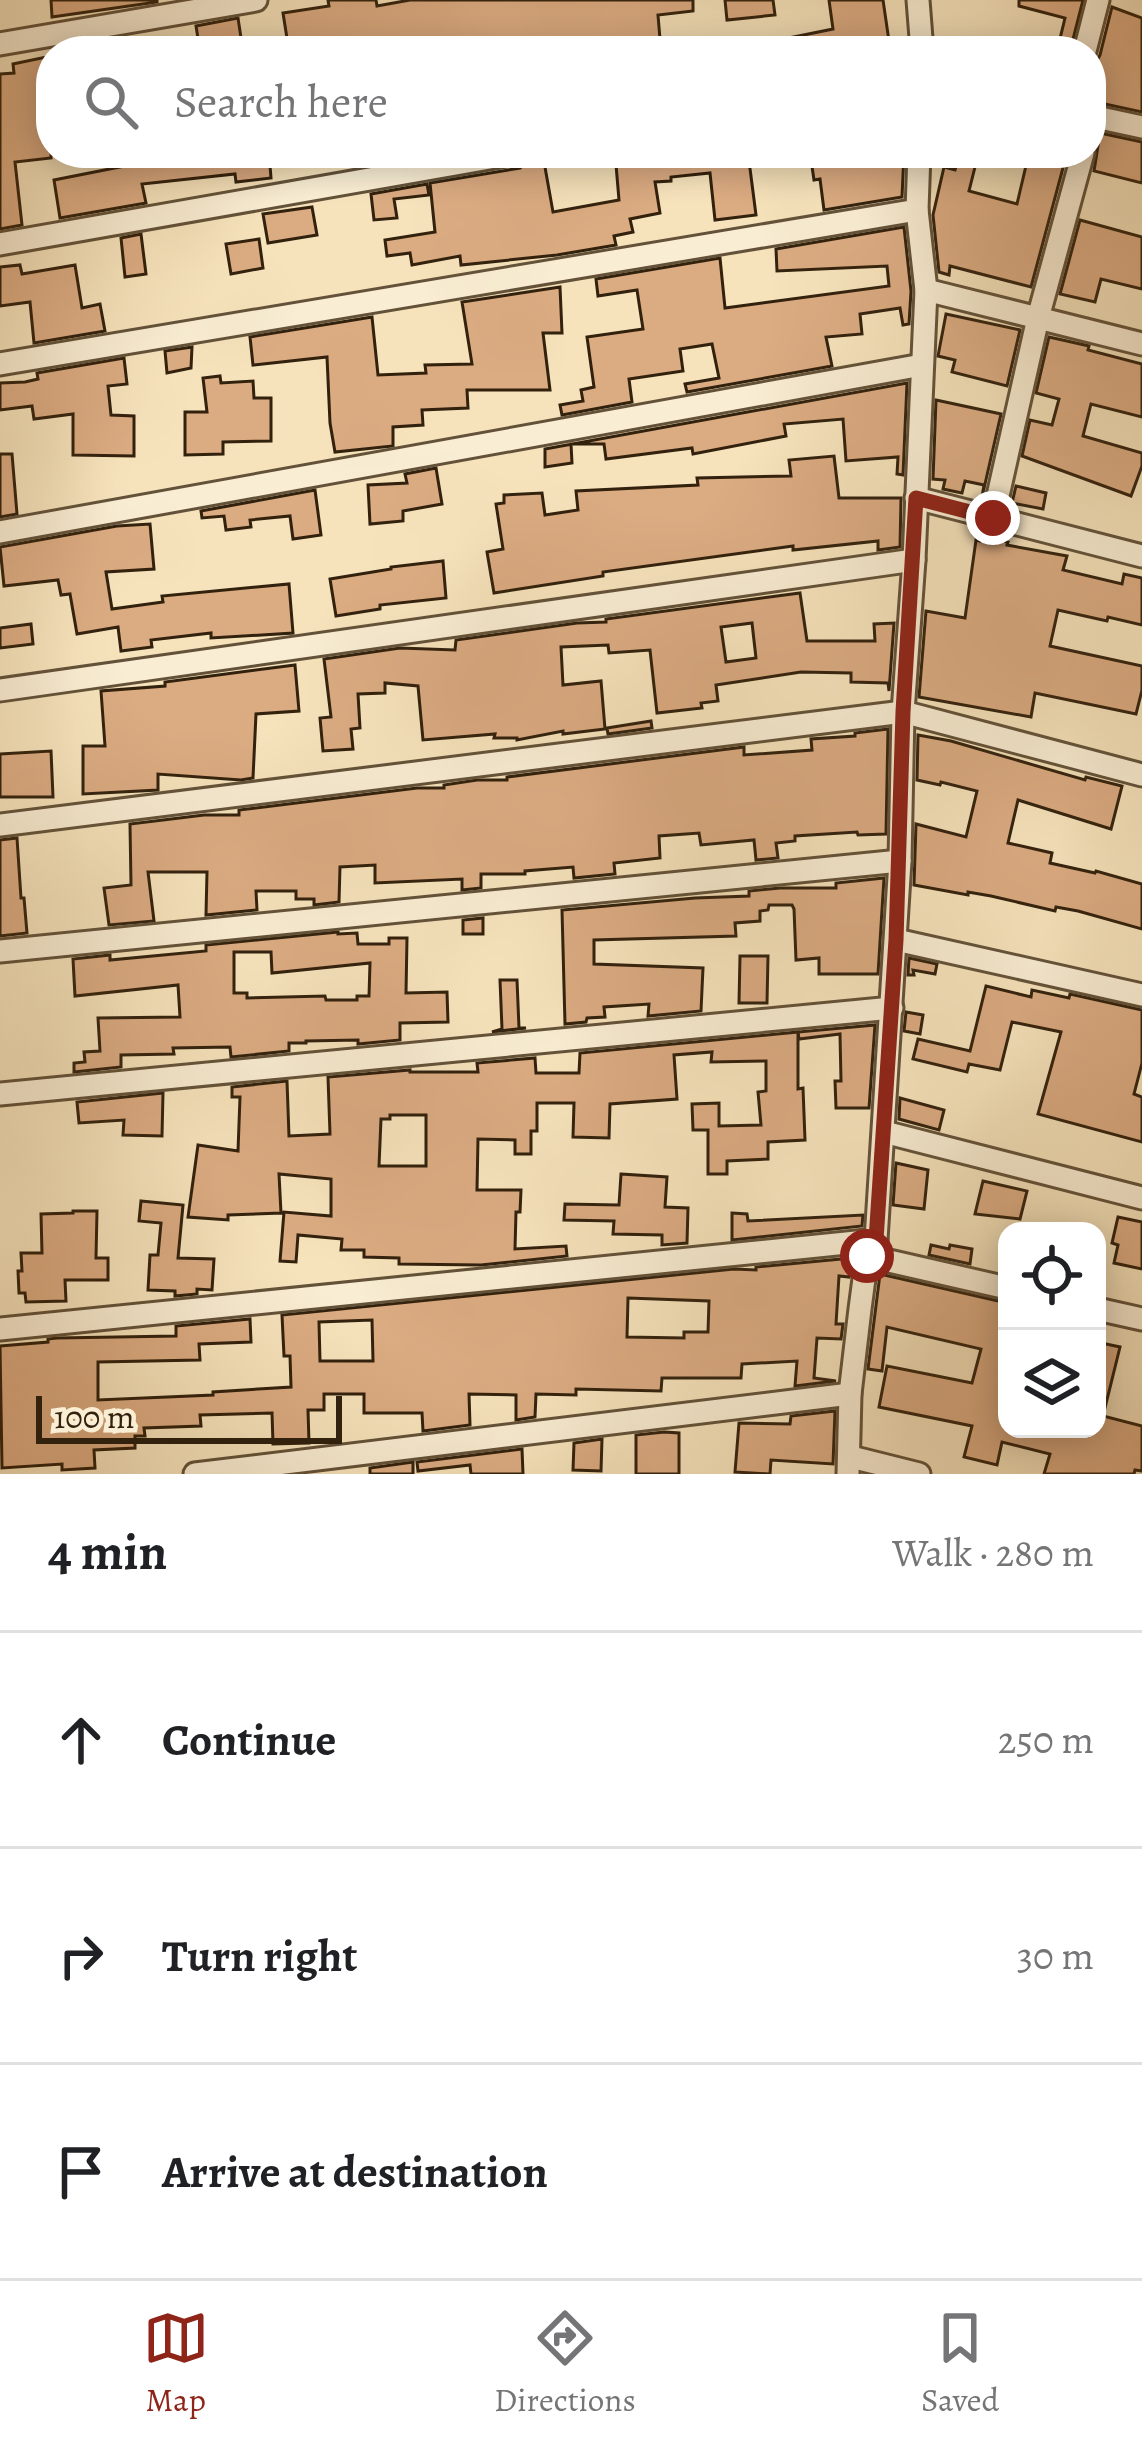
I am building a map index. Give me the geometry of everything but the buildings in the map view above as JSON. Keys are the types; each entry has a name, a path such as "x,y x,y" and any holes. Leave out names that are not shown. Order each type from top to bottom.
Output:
{"street":[{"path":"47,36 256,0"},
{"path":"918,0 921,36"},
{"path":"1089,36 1098,0"},
{"path":"0,44 36,38"},
{"path":"1106,121 1142,127"},
{"path":"0,244 432,168"},
{"path":"919,168 917,210 926,290 896,940 884,1132 850,1394 850,1465 919,1474"},
{"path":"993,518 1038,318 1079,168"},
{"path":"0,364 917,210"},
{"path":"926,290 1142,344"},
{"path":"0,532 922,365"},
{"path":"916,498 1142,556"},
{"path":"0,690 914,560"},
{"path":"0,825 903,712 1142,775"},
{"path":"0,951 900,861"},
{"path":"896,940 1142,995"},
{"path":"0,1094 892,1008"},
{"path":"884,1132 1142,1198"},
{"path":"0,1329 872,1248 998,1285"},
{"path":"1106,1311 1142,1319"},
{"path":"195,1474 850,1394"}],"route":[{"path":"867,1256 876,1240 892,1008 916,498 993,518"}]}
